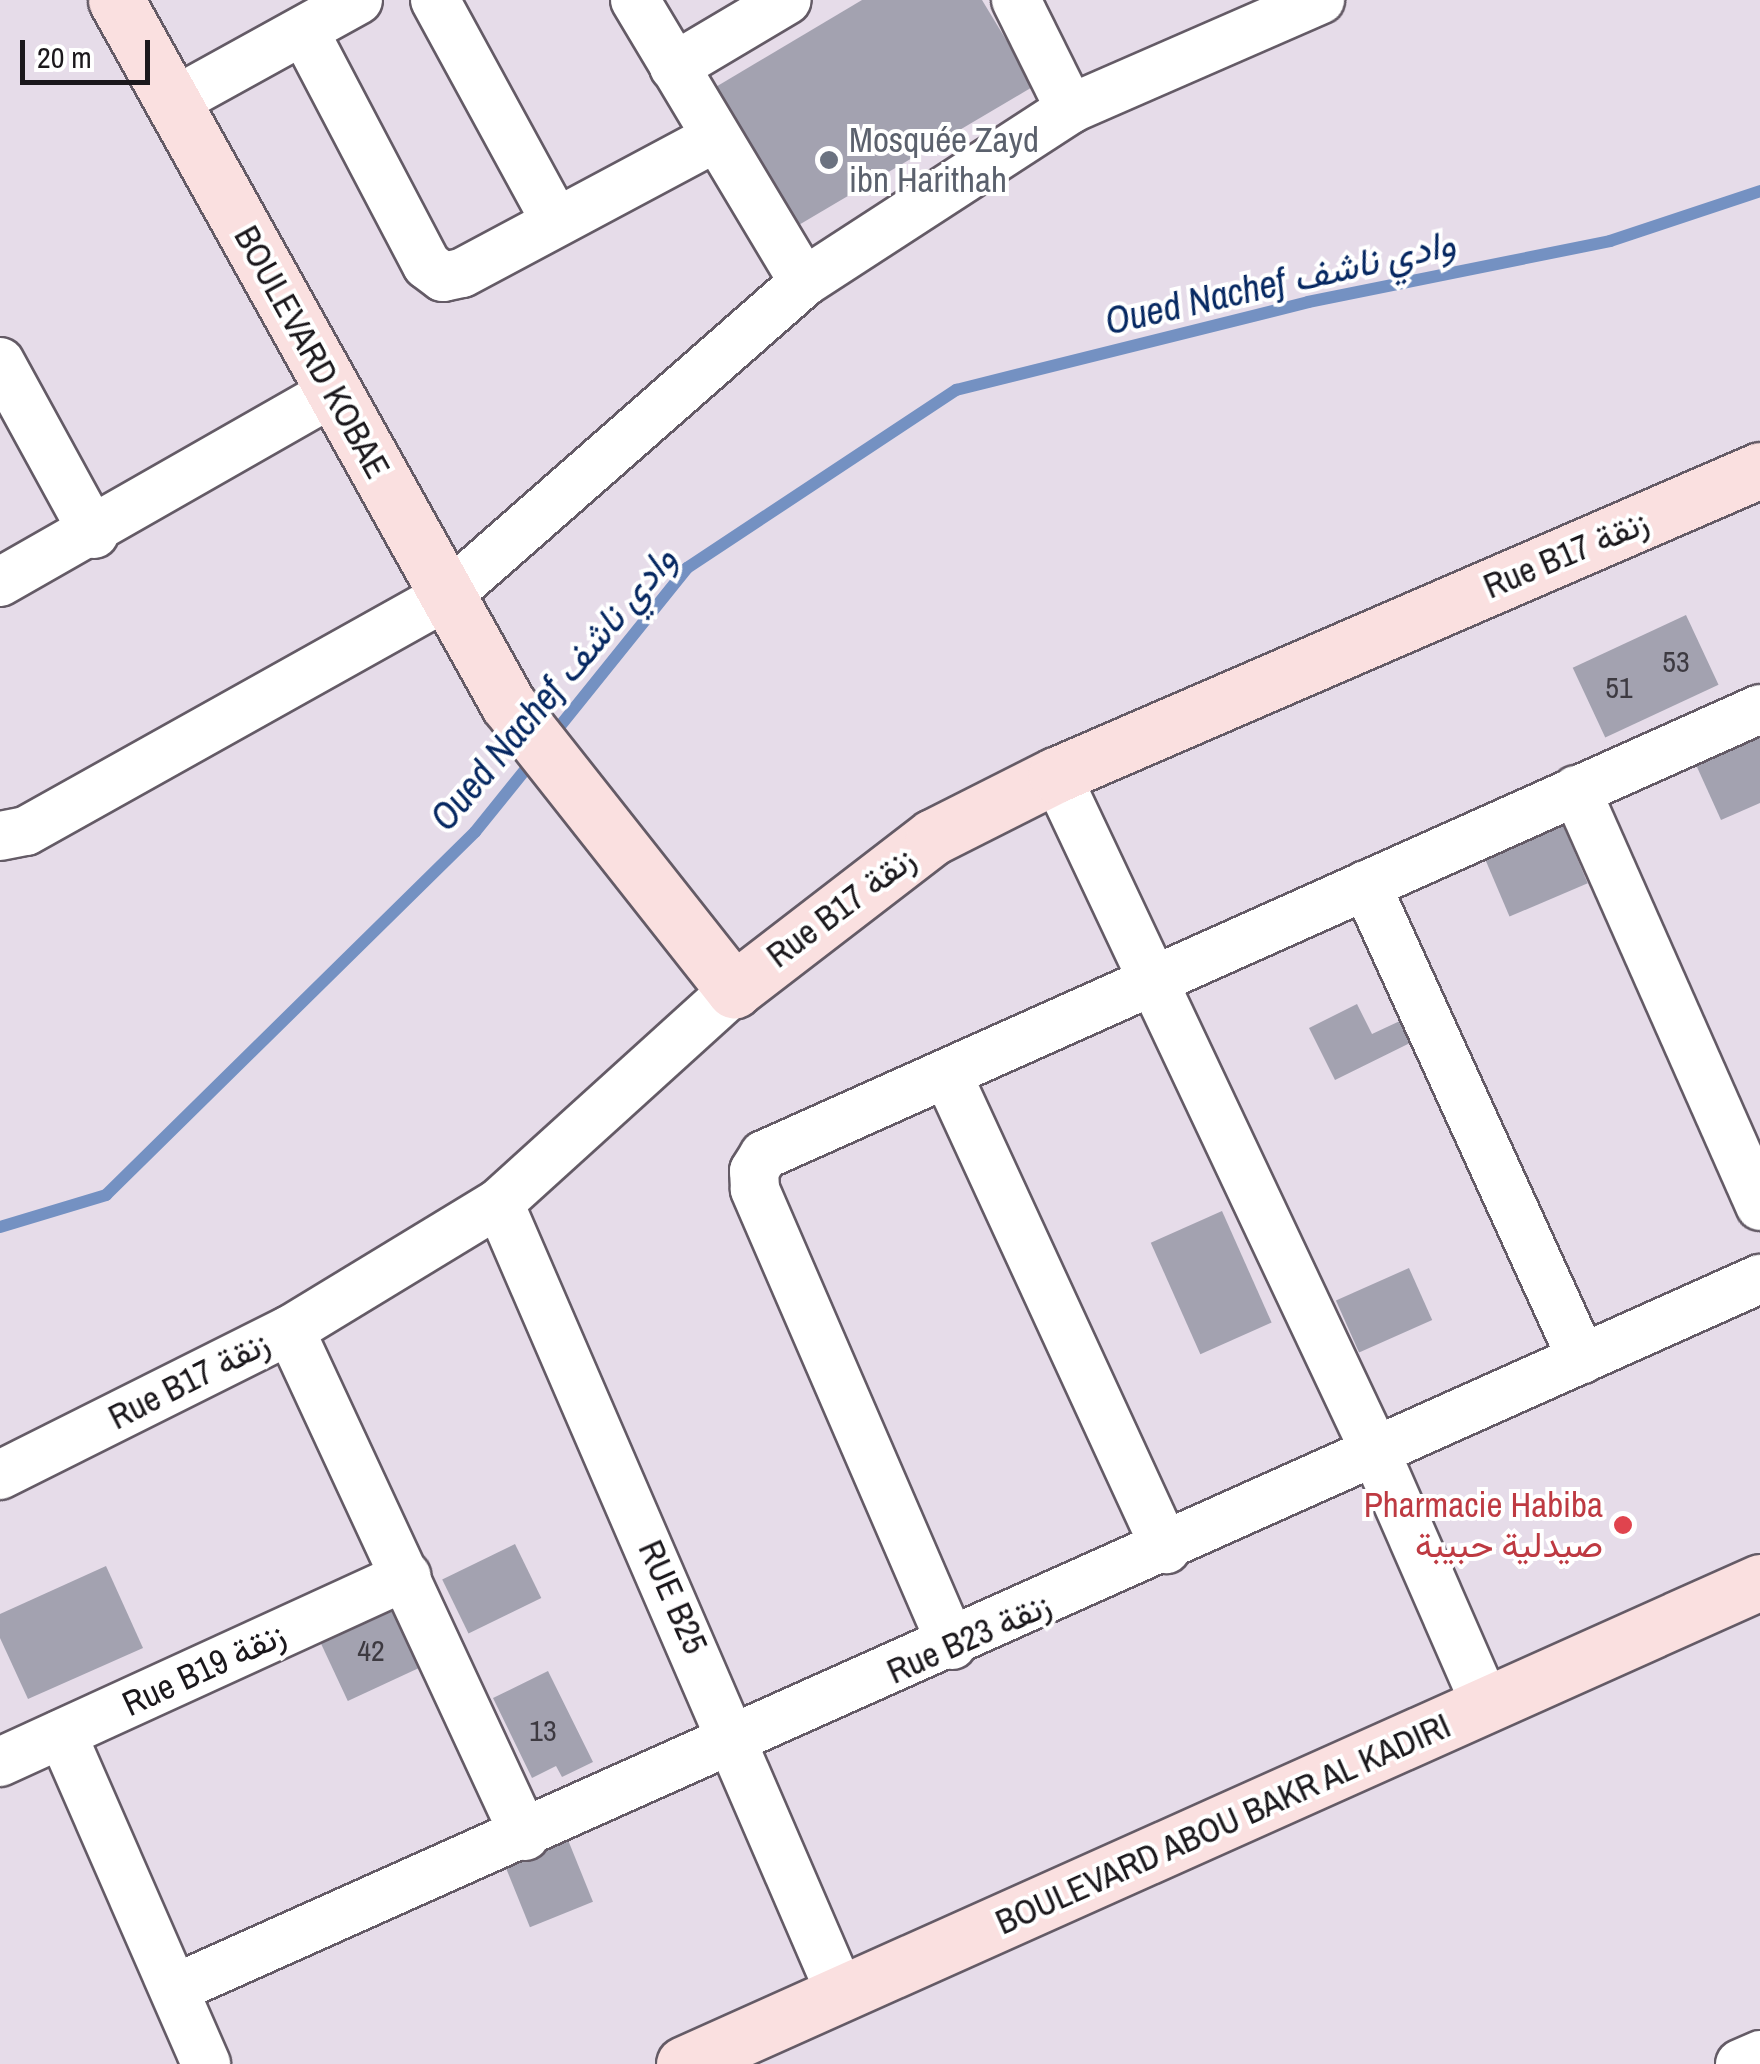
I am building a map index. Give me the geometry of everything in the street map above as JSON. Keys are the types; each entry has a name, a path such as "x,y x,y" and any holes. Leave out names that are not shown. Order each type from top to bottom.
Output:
{"main road":[{"name":"BOULEVARD KOBAE","path":"116,0 508,704 734,990"},
{"name":"Rue B17 زنقة","path":"734,990 933,838 1056,775 1760,470"},
{"name":"BOULEVARD ABOU BAKR AL KADIRI","path":"684,2064 1760,1582"}],"street":[{"path":"174,101 358,0"},
{"path":"435,0 555,220"},
{"path":"635,0 713,139 804,282"},
{"path":"674,67 786,0"},
{"path":"1016,0 1070,109"},
{"path":"0,836 26,831 448,595 804,282 1070,109 1320,0"},
{"path":"304,31 434,273 462,273 713,139"},
{"path":"0,362 94,534"},
{"path":"0,582 94,534 334,392"},
{"path":"952,1645 754,1189 754,1171 764,1155 948,1076 1152,980 1760,709"},
{"path":"1056,775 1376,1451 1488,1707"},
{"path":"1576,790 1760,1206"},
{"path":"1366,885 1582,1358"},
{"name":"Rue B17 زنقة","path":"0,1474 290,1330 499,1203 734,990"},
{"path":"948,1076 1166,1548"},
{"name":"RUE B25","path":"499,1203 736,1742 841,1994"},
{"name":"Rue B23 زنقة","path":"174,1989 736,1742 1760,1279"},
{"path":"290,1330 526,1836"},
{"name":"Rue B19 زنقة","path":"0,1762 407,1576"},
{"path":"62,1734 206,2064"},
{"path":"1740,2064 1760,2055"}],"building":[{"name":"Mosquée Zayd ibn Harithah","path":"862,0 982,0 1034,86 792,229 709,91"},
{"path":"1686,615 1719,685 1605,738 1573,668"},
{"path":"1760,726 1760,803 1721,820 1692,756"},
{"path":"1560,818 1588,883 1509,917 1482,851"},
{"path":"1357,1004 1372,1034 1402,1020 1412,1042 1335,1080 1309,1028"},
{"path":"1222,1211 1272,1322 1200,1354 1151,1243"},
{"path":"1409,1268 1432,1320 1359,1353 1336,1301"},
{"path":"515,1544 541,1598 468,1633 442,1580"},
{"path":"106,1566 143,1648 28,1699 0,1638 0,1614"},
{"path":"394,1599 425,1665 348,1701 317,1635"},
{"path":"548,1671 593,1762 562,1777 556,1766 532,1778 493,1698"},
{"path":"566,1835 593,1902 530,1927 503,1860"}],"waterway":[{"name":"Oued Nachef وادي ناشف","path":"552,736 687,568 956,390 1308,302 1610,241 1760,191"},
{"name":"Oued Nachef وادي ناشف","path":"0,1227 106,1195 475,832 533,760"}],"place":[{"name":"Mosquée Zayd ibn Harithah","path":"829,160"},
{"name":"Pharmacie Habiba صيدلية حبيبة","path":"1623,1525"}]}
